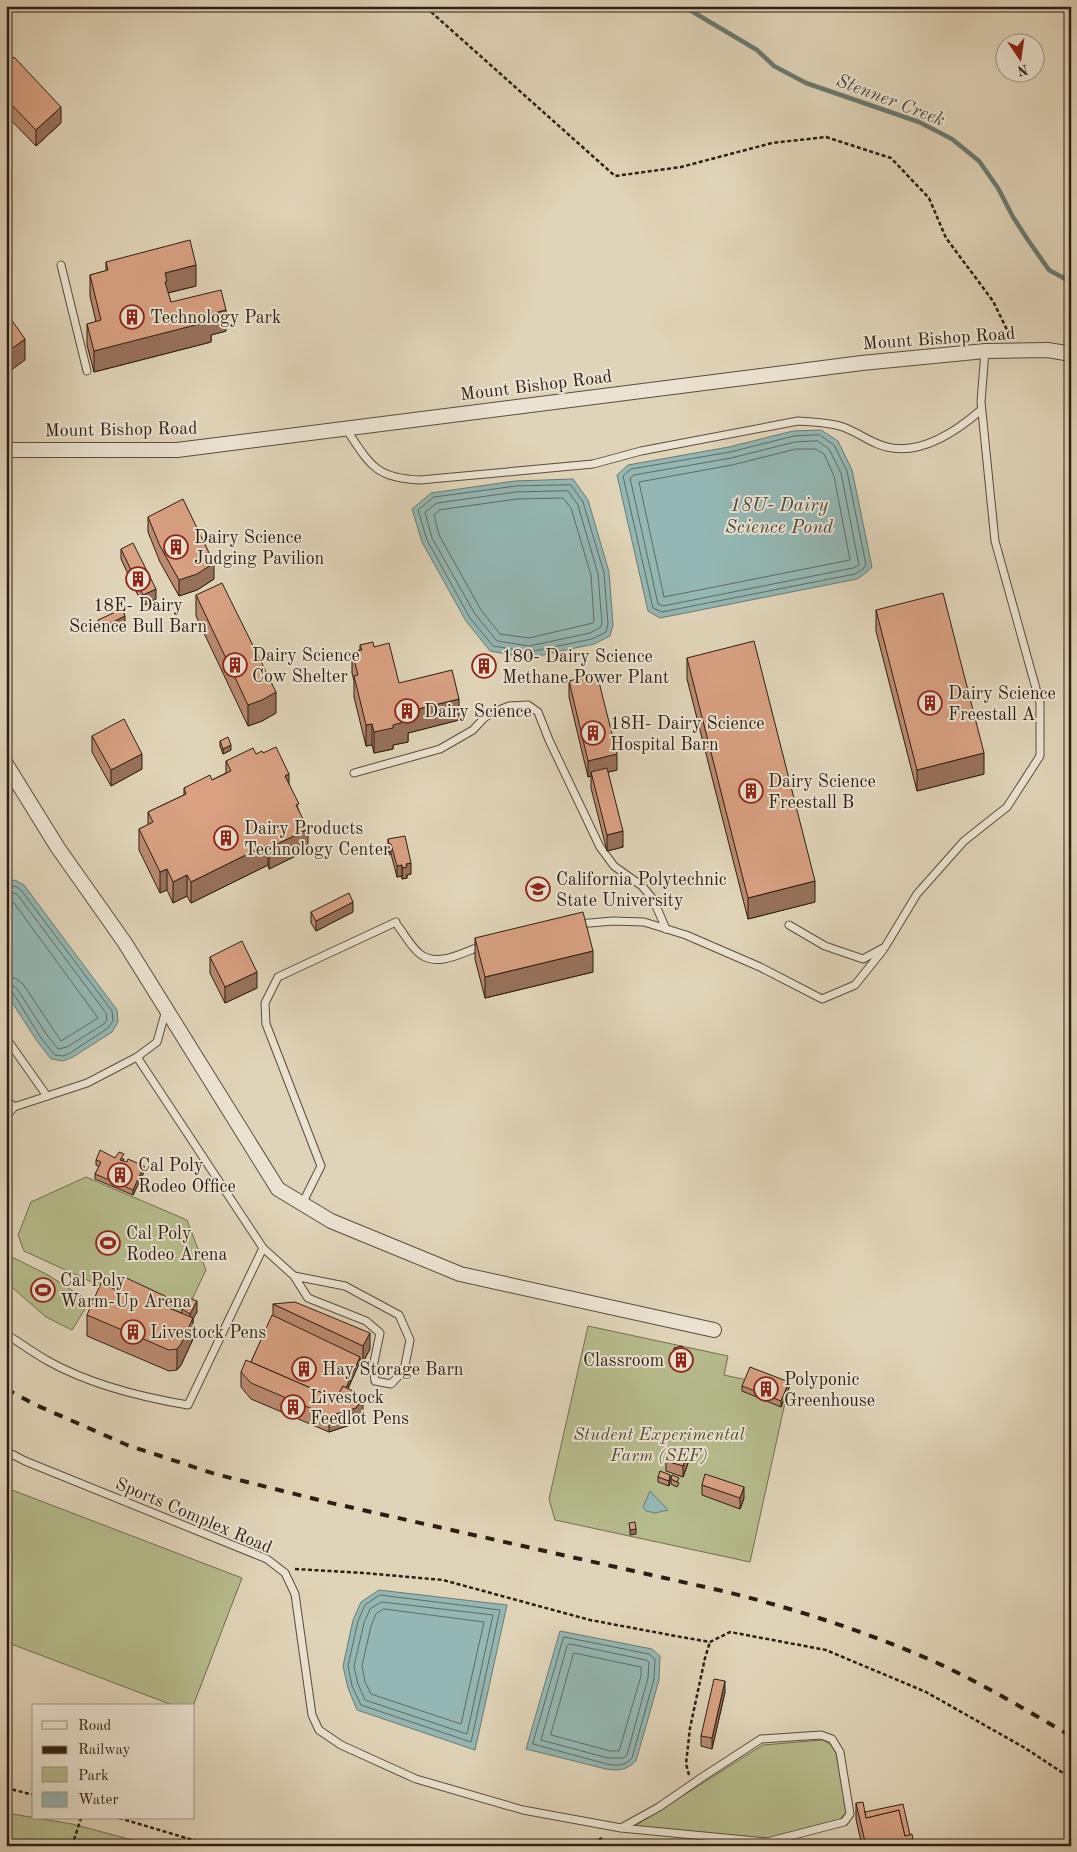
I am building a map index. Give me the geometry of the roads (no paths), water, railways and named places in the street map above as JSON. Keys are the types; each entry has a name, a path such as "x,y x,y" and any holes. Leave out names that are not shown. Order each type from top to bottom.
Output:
{"street":[{"name":"Mount Bishop Road","path":"6,450 177,450 862,363 985,351 1048,350 1071,354"},
{"path":"6,764 58,848 124,943 278,1189 331,1221 460,1274 714,1330"}],"lane":[{"path":"61,265 87,371"},
{"path":"570,924 613,921 644,922 686,935 760,967 822,999 855,985 885,947 917,894 964,841 1007,807 1040,756 1040,703 995,540 981,410 985,351"},
{"path":"346,428 364,457 376,469 401,479 420,480 593,464 641,451 798,422 821,422 844,427 866,440 892,448 908,448 941,438 966,423 981,410"},
{"path":"354,773 440,749 473,730 484,718 492,713 509,706 528,705 538,712 549,740 600,847 614,866 642,886 653,899 666,929"},
{"path":"302,1204 321,1166 266,1024 264,1003 278,977 397,924 420,954 433,960 440,960 493,943"},
{"path":"789,925 825,946 863,958 885,947"},
{"path":"6,1117 14,1107 87,1084 137,1057 157,1042 166,1010"},
{"path":"6,1038 47,1096"},
{"path":"137,1057 263,1248 294,1276 308,1298 366,1322 380,1333 372,1367 375,1381 391,1384 404,1370 410,1340 399,1314 345,1286 294,1276"},
{"path":"6,1099 14,1107"},
{"path":"6,1334 49,1362 94,1381 142,1397 188,1405 263,1248"},
{"name":"Sports Complex Road","path":"6,1451 25,1461 267,1559 285,1573 295,1594 312,1715 319,1730 341,1745 416,1779 522,1810 621,1828 766,1842 844,1822 850,1814 840,1752 832,1739 821,1735 761,1739 659,1808 621,1828"}],"water":[{"name":"18U- Dairy Science Pond","path":"821,430 838,441 852,470 872,567 857,579 660,618 648,611 617,475 628,465 729,447 793,431"},
{"path":"573,479 588,500 609,572 613,625 610,636 594,644 529,658 490,651 466,621 422,542 412,509 431,493 515,481"},
{"path":"15,880 24,885 117,1010 118,1022 112,1032 73,1057 63,1061 51,1059 6,993 6,884"},
{"path":"650,1491 668,1510 655,1513 646,1511 643,1507"},
{"path":"379,1590 507,1605 475,1750 357,1710 348,1688 343,1666 353,1620 361,1602"},
{"path":"560,1631 652,1649 660,1656 659,1680 636,1761 626,1768 619,1770 606,1769 526,1749"}],"waterway":[{"name":"Stenner Creek","path":"683,6 757,50 774,66 806,83 919,122 952,139 979,161 998,188 1013,217 1049,270 1071,282"}],"railway":[{"path":"6,1389 36,1405 127,1445 215,1474 327,1502 727,1592 828,1621 926,1658 1000,1695 1071,1736"}],"place":[{"name":"Technology Park","path":"132,317"},
{"name":"Dairy Science Judging Pavilion","path":"176,547"},
{"name":"18E- Dairy Science Bull Barn","path":"138,579"},
{"name":"Dairy Science Cow Shelter","path":"235,665"},
{"name":"180- Dairy Science Methane Power Plant","path":"484,666"},
{"name":"Dairy Science Freestall A","path":"930,703"},
{"name":"Dairy Science","path":"407,711"},
{"name":"18H- Dairy Science Hospital Barn","path":"593,733"},
{"name":"Dairy Science Freestall B","path":"751,791"},
{"name":"Dairy Products Technology Center","path":"226,838"},
{"name":"California Polytechnic State University","path":"538,889"},
{"name":"Cal Poly Rodeo Office","path":"120,1175"},
{"name":"Cal Poly Rodeo Arena","path":"108,1243"},
{"name":"Cal Poly Warm-Up Arena","path":"43,1290"},
{"name":"Livestock Pens","path":"133,1332"},
{"name":"Classroom","path":"681,1360"},
{"name":"Hay Storage Barn","path":"304,1369"},
{"name":"Polyponic Greenhouse","path":"766,1389"},
{"name":"Livestock Feedlot Pens","path":"293,1407"}],"park label":[{"name":"Student Experimental Farm (SEF)","path":"659,1444"}]}
